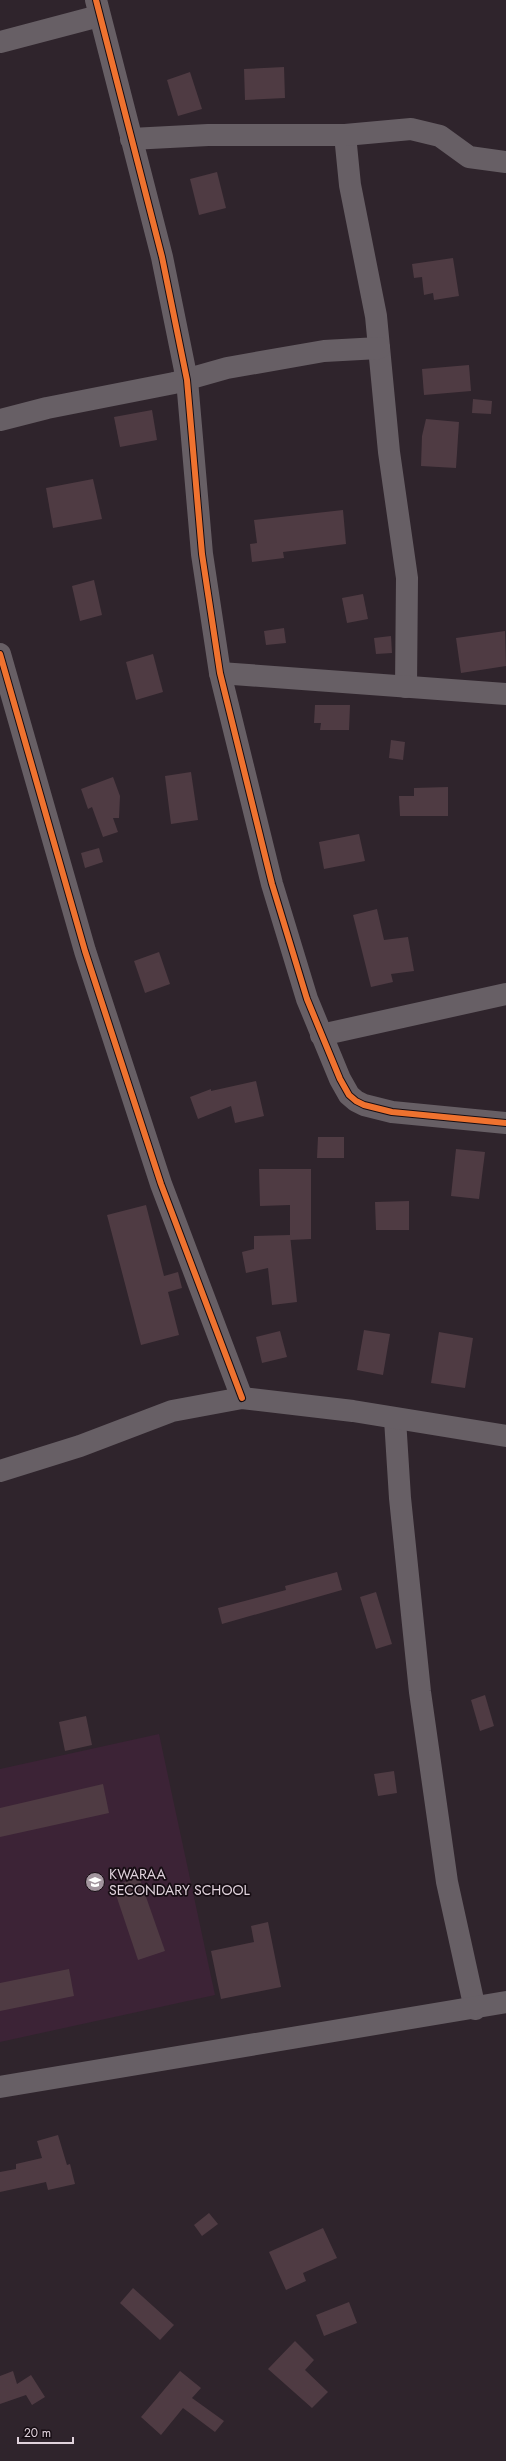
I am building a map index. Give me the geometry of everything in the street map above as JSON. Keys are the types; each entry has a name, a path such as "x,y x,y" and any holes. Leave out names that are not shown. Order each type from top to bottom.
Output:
{"street":[{"path":"0,42 98,8 162,257 187,380 202,554 220,673 272,884 321,1035 344,1088 349,1095 364,1105 392,1112 506,1123"},
{"path":"131,139 208,135 345,135 397,129 418,131 440,136 469,157 506,162"},
{"path":"345,135 350,185 376,316 389,452 407,578 406,687"},
{"path":"0,420 187,380 227,368 285,357 352,348 379,348"},
{"path":"0,654 87,958 161,1184 242,1398"},
{"path":"220,673 506,694"},
{"path":"321,1035 506,994"},
{"path":"0,1471 80,1446 172,1411 242,1398 293,1402 506,1436"},
{"path":"395,1419 400,1498 420,1692 447,1882 474,2009"},
{"path":"0,2087 474,2009 506,2002"}],"shaded area":[{"name":"KWARAA SECONDARY SCHOOL","path":"159,1734 215,1995 0,2042 0,1769"}],"building":[{"path":"284,67 285,98 245,100 244,69"},
{"path":"190,72 202,109 178,116 167,80"},
{"path":"217,172 226,208 199,215 190,179"},
{"path":"453,258 459,296 434,300 433,293 424,295 422,277 414,278 412,264"},
{"path":"469,365 471,391 424,395 422,369"},
{"path":"473,399 492,401 491,414 472,413"},
{"path":"152,410 157,440 120,447 114,417"},
{"path":"426,419 459,422 456,468 421,466 422,436"},
{"path":"93,479 102,519 53,528 46,488"},
{"path":"343,510 346,544 283,552 284,558 252,562 250,544 257,543 254,520"},
{"path":"94,580 102,615 80,621 72,586"},
{"path":"363,594 368,619 347,623 342,598"},
{"path":"284,628 286,643 266,645 264,631"},
{"path":"505,631 506,666 461,673 456,638"},
{"path":"391,636 392,653 376,654 374,638"},
{"path":"153,654 163,692 136,700 126,662"},
{"path":"315,705 350,705 349,730 320,730 321,723 314,723"},
{"path":"391,740 405,742 403,760 389,758"},
{"path":"191,772 198,820 171,824 165,776"},
{"path":"113,777 120,796 119,818 113,818 118,832 103,837 92,807 88,809 81,789"},
{"path":"448,787 448,816 400,816 399,796 414,796 414,788"},
{"path":"359,834 365,861 324,869 319,842"},
{"path":"99,848 103,862 85,868 81,853"},
{"path":"377,909 384,940 408,937 414,971 391,974 393,982 371,987 353,915"},
{"path":"159,952 170,984 145,993 134,961"},
{"path":"256,1081 264,1116 235,1123 231,1106 198,1119 190,1097 211,1089 211,1091"},
{"path":"318,1137 344,1137 344,1158 317,1158"},
{"path":"456,1149 485,1152 479,1199 451,1196"},
{"path":"259,1169 311,1169 311,1239 290,1240 290,1205 260,1206"},
{"path":"409,1201 409,1230 376,1230 375,1202"},
{"path":"146,1205 164,1276 178,1272 182,1288 168,1292 179,1335 141,1345 107,1215"},
{"path":"290,1235 297,1302 272,1305 268,1268 246,1273 242,1252 254,1249 254,1236"},
{"path":"364,1330 390,1334 383,1375 357,1370"},
{"path":"280,1331 287,1357 262,1363 256,1337"},
{"path":"439,1332 473,1338 465,1388 431,1383"},
{"path":"337,1572 342,1590 222,1624 218,1608 286,1590 285,1586"},
{"path":"376,1592 392,1644 376,1649 360,1597"},
{"path":"485,1695 494,1726 480,1731 471,1700"},
{"path":"86,1716 92,1745 65,1751 59,1722"},
{"path":"394,1771 397,1793 378,1796 374,1774"},
{"path":"103,1784 109,1813 0,1837 0,1808"},
{"path":"139,1877 165,1951 138,1960 113,1886"},
{"path":"268,1922 281,1987 221,1999 211,1951 254,1942 251,1926"},
{"path":"69,1969 74,1996 0,2011 0,1983"},
{"path":"58,2135 67,2165 70,2164 75,2184 48,2190 46,2182 0,2192 0,2172 16,2169 16,2164 42,2158 37,2141"},
{"path":"209,2213 218,2224 202,2236 194,2225"},
{"path":"323,2228 337,2258 303,2273 306,2281 286,2290 269,2252"},
{"path":"133,2288 174,2325 160,2340 120,2303"},
{"path":"349,2302 357,2323 324,2336 316,2315"},
{"path":"295,2341 314,2360 305,2370 328,2392 312,2408 268,2369"},
{"path":"13,2371 17,2384 31,2375 45,2397 32,2405 26,2395 0,2404 0,2376"},
{"path":"180,2371 201,2388 192,2398 224,2421 215,2432 183,2408 161,2435 141,2417"}],"cycle path":[{"path":"96,0 162,257 187,380 202,554 220,673 272,884 307,999 340,1079 349,1095 356,1101 364,1105 392,1112 506,1123"},
{"path":"0,654 85,951 161,1184 242,1398"}],"place":[{"name":"KWARAA SECONDARY SCHOOL","path":"95,1882"}]}
